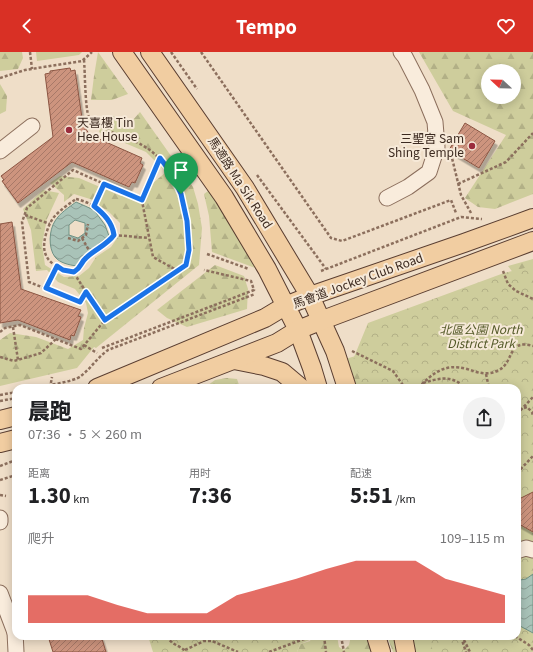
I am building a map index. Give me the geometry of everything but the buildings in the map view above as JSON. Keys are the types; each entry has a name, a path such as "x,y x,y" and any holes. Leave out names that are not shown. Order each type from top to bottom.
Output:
{"main road":[{"name":"馬適路 Ma Sik Road","path":"122,52 224,197 267,269 298,330 317,384"},
{"name":"馬適路 Ma Sik Road","path":"150,52 245,188 310,296 346,384"},
{"name":"馬會道 Jockey Club Road","path":"107,384 266,318 286,306 310,296 533,218"},
{"name":"馬會道 Jockey Club Road","path":"171,384 276,343 298,330 320,321 533,242"},
{"path":"234,360 264,366 282,372 296,384"},
{"path":"0,420 12,417"},
{"path":"0,444 12,440"},
{"path":"377,640 381,652"},
{"path":"404,640 406,652"}],"street":[{"path":"386,198 408,187 429,172 437,147 435,122 406,57 401,52"},
{"path":"0,151 32,126"},
{"path":"521,550 526,548 533,550"},
{"path":"0,593 12,624"},
{"path":"16,640 16,652"},
{"path":"18,640 22,652"}],"path":[{"path":"30,52 32,69"},
{"path":"0,78 32,69 82,61 92,52"},
{"path":"171,52 200,94"},
{"path":"201,52 331,238 342,241 452,200 456,213"},
{"path":"0,332 5,328 20,325 81,349 105,320 186,265 189,250 187,221 181,194 172,174 160,158 142,145 95,124 88,115 84,60"},
{"path":"458,184 506,162 533,133"},
{"path":"437,144 452,158 461,195 471,212"},
{"path":"160,158 142,200 152,257 178,271"},
{"path":"86,292 80,302 29,282 22,222 27,208 73,170 142,200"},
{"path":"254,171 326,269"},
{"path":"94,206 104,184"},
{"path":"76,199 94,206 102,213 113,226 114,235 111,240 85,258 80,269 74,272 63,270 49,261 45,255 44,241 50,224 54,216 76,199"},
{"path":"25,215 50,224"},
{"path":"321,271 461,216 484,219"},
{"path":"68,238 78,241 86,235 88,224"},
{"path":"114,235 149,238"},
{"path":"82,238 91,254"},
{"path":"206,254 253,271"},
{"path":"46,288 57,266"},
{"path":"102,348 254,290 251,282 204,270"},
{"path":"503,271 508,284 516,291 533,299"},
{"path":"74,272 105,320"},
{"path":"50,384 81,377 102,354 108,350 255,294"},
{"path":"13,327 18,360"},
{"path":"0,357 14,361 41,353 56,339"},
{"path":"423,383 430,376 441,369 453,367 486,374 498,371 506,364 514,347 523,343 533,346"},
{"path":"84,345 97,353"},
{"path":"352,351 393,371 402,384"},
{"path":"486,374 488,384"},
{"path":"51,384 52,378"},
{"path":"423,383 440,378 454,379 461,384"},
{"path":"0,395 12,393"},
{"path":"521,411 533,397"},
{"path":"0,401 12,399"},
{"path":"524,408 527,407 532,412 533,416"},
{"path":"521,469 533,456"},
{"path":"0,466 12,462"},
{"path":"0,480 12,476"},
{"path":"0,495 6,496"},
{"path":"169,640 186,651 204,640 212,641 238,652"},
{"path":"269,652 301,640"},
{"path":"324,640 326,652"},
{"path":"342,640 344,652"},
{"path":"462,640 466,652"},
{"path":"464,640 470,652"},
{"path":"521,640 529,645 533,650"}],"green space":[{"path":"0,52 22,52 23,58 18,69 0,71"},
{"path":"36,52 82,52 79,55 37,61"},
{"path":"98,52 128,94 112,100 91,100"},
{"path":"419,52 533,52 533,194 495,209 478,207 465,198 506,135 453,111"},
{"path":"0,84 7,96 6,111 0,114"},
{"path":"140,112 193,187 198,204 202,228 199,265 96,348 94,347 77,368 0,386 0,340 10,333 36,337 68,349 83,340 84,328 88,313 86,303 75,289 58,282 47,270 36,271 31,230 23,209 43,190 59,193 47,219 42,244 45,265 64,277 79,276 89,268 96,257 111,247 120,234 120,223 109,212 90,199 74,194 64,202 64,195 50,183 60,176 79,178 121,196 139,195 166,172 146,152 99,132 103,120 112,115 122,122 132,121"},
{"path":"212,188 258,269 212,252 209,216 204,194"},
{"path":"533,259 533,290 517,278 508,266"},
{"path":"215,265 244,276 248,289 247,309 187,327 167,318 157,310"},
{"name":"北區公園 North District Park","path":"533,266 533,652 433,652 430,640 521,640 521,384 361,384 354,357 368,323 504,273"},
{"path":"359,355 386,384 349,384 352,370 342,360"},
{"path":"227,378 237,379 239,384 210,384 215,380"},
{"path":"446,382 451,384 436,384"},
{"path":"149,640 310,640 300,644 297,652 153,652"},
{"path":"338,640 339,647 344,650 349,645 350,640 368,640 368,643 376,652 297,652 300,644 310,641"},
{"path":"388,640 496,640 486,652 393,652"}],"water":[{"path":"76,202 94,210 105,225 109,236 84,255 77,266 59,261 55,257 50,244 51,229 55,221 62,213","holes":["75,220 85,223 85,233 78,238 69,235 69,225"]},
{"path":"533,574 533,633 521,627 521,580 526,579"}],"place":[{"name":"天喜樓 Tin Hee House","path":"69,130"},
{"name":"三聖宮 Sam Shing Temple","path":"472,146"}],"route":[{"path":"160,158 172,174 181,194 187,221 189,250 186,265 105,320 86,292 80,302 46,288 57,266 63,270 74,272 80,269 85,258 111,240 114,235 113,226 94,206 104,184 142,200 160,158"}]}
